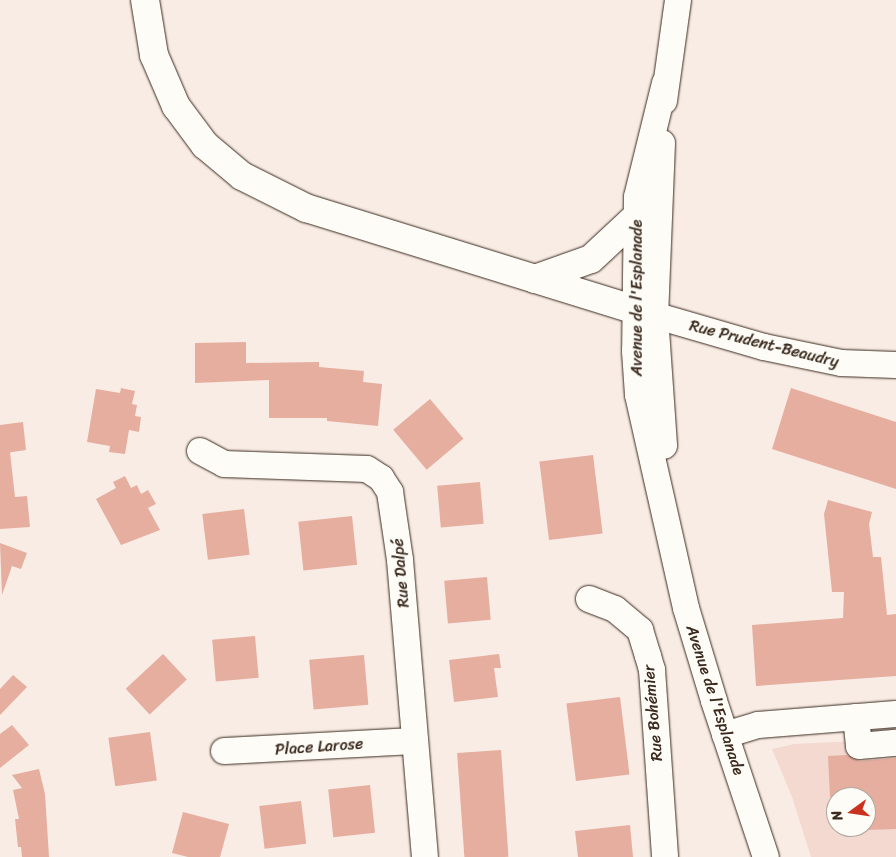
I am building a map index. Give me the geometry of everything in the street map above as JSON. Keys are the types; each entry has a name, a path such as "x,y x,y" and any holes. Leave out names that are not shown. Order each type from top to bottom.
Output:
{"highway":[{"path":"145,0 152,47 167,89 197,135 235,172 299,206 645,313"},
{"path":"535,279 598,254 636,217"}],"street":[{"name":"Avenue de l'Esplanade","path":"645,313 636,217 637,197 664,84 678,0"},
{"name":"Avenue de l'Esplanade","path":"664,84 638,394 686,608 725,735 766,857"},
{"name":"Rue Prudent-Beaudry","path":"645,313 764,347 841,363 896,365"},
{"name":"Rue Dalpé","path":"200,451 224,464 367,469 381,478 390,492 396,521 424,857"},
{"name":"Rue Bohémier","path":"589,599 615,610 640,630 650,663 665,857"},
{"path":"725,735 758,724 896,714"},
{"path":"856,717 859,746 896,743"},
{"name":"Place Larose","path":"224,751 415,741"}],"shaded area":[{"path":"896,739 896,857 811,857 792,797 772,749 794,744"}],"building":[{"path":"246,342 246,363 319,362 319,367 364,371 363,382 382,384 378,426 327,421 327,418 269,418 269,380 195,383 195,343"},
{"path":"121,388 135,391 132,404 137,405 135,416 141,417 139,432 129,430 125,454 109,452 110,446 87,442 96,389 120,393"},
{"path":"791,388 896,422 896,489 772,449"},
{"path":"430,399 463,439 427,470 393,430"},
{"path":"23,422 26,450 10,452 15,497 27,496 30,527 0,529 0,425"},
{"path":"593,455 603,533 549,540 539,462"},
{"path":"125,476 131,488 137,485 141,494 148,490 156,504 148,508 160,530 121,545 96,499 116,488 113,482"},
{"path":"480,482 484,524 441,528 437,486"},
{"path":"828,500 872,512 869,524 873,557 881,557 887,615 896,614 896,676 756,686 752,625 843,618 844,592 832,592 824,514"},
{"path":"244,509 250,555 208,560 202,514"},
{"path":"352,516 357,565 303,570 298,522"},
{"path":"0,543 27,553 21,569 12,566 2,595"},
{"path":"487,577 491,620 448,624 444,581"},
{"path":"255,636 259,678 216,682 212,640"},
{"path":"163,654 187,680 150,714 126,689"},
{"path":"499,654 501,668 494,668 498,697 454,702 449,660"},
{"path":"364,655 368,705 314,710 309,660"},
{"path":"13,675 27,687 0,715 0,689"},
{"path":"620,697 630,774 576,781 566,704"},
{"path":"12,725 29,745 0,768 0,734"},
{"path":"150,732 157,781 115,786 108,738"},
{"path":"501,750 508,857 464,857 457,753"},
{"path":"847,755 860,761 896,758 896,829 876,830 876,787 830,787 828,756"},
{"path":"39,769 45,794 49,857 22,857 21,847 18,847 15,819 19,819 13,790 22,788 12,775"},
{"path":"370,785 375,833 333,837 328,789"},
{"path":"301,801 306,844 265,849 259,806"},
{"path":"183,812 229,824 220,857 188,857 172,853"},
{"path":"630,825 633,857 578,857 575,831"}]}
